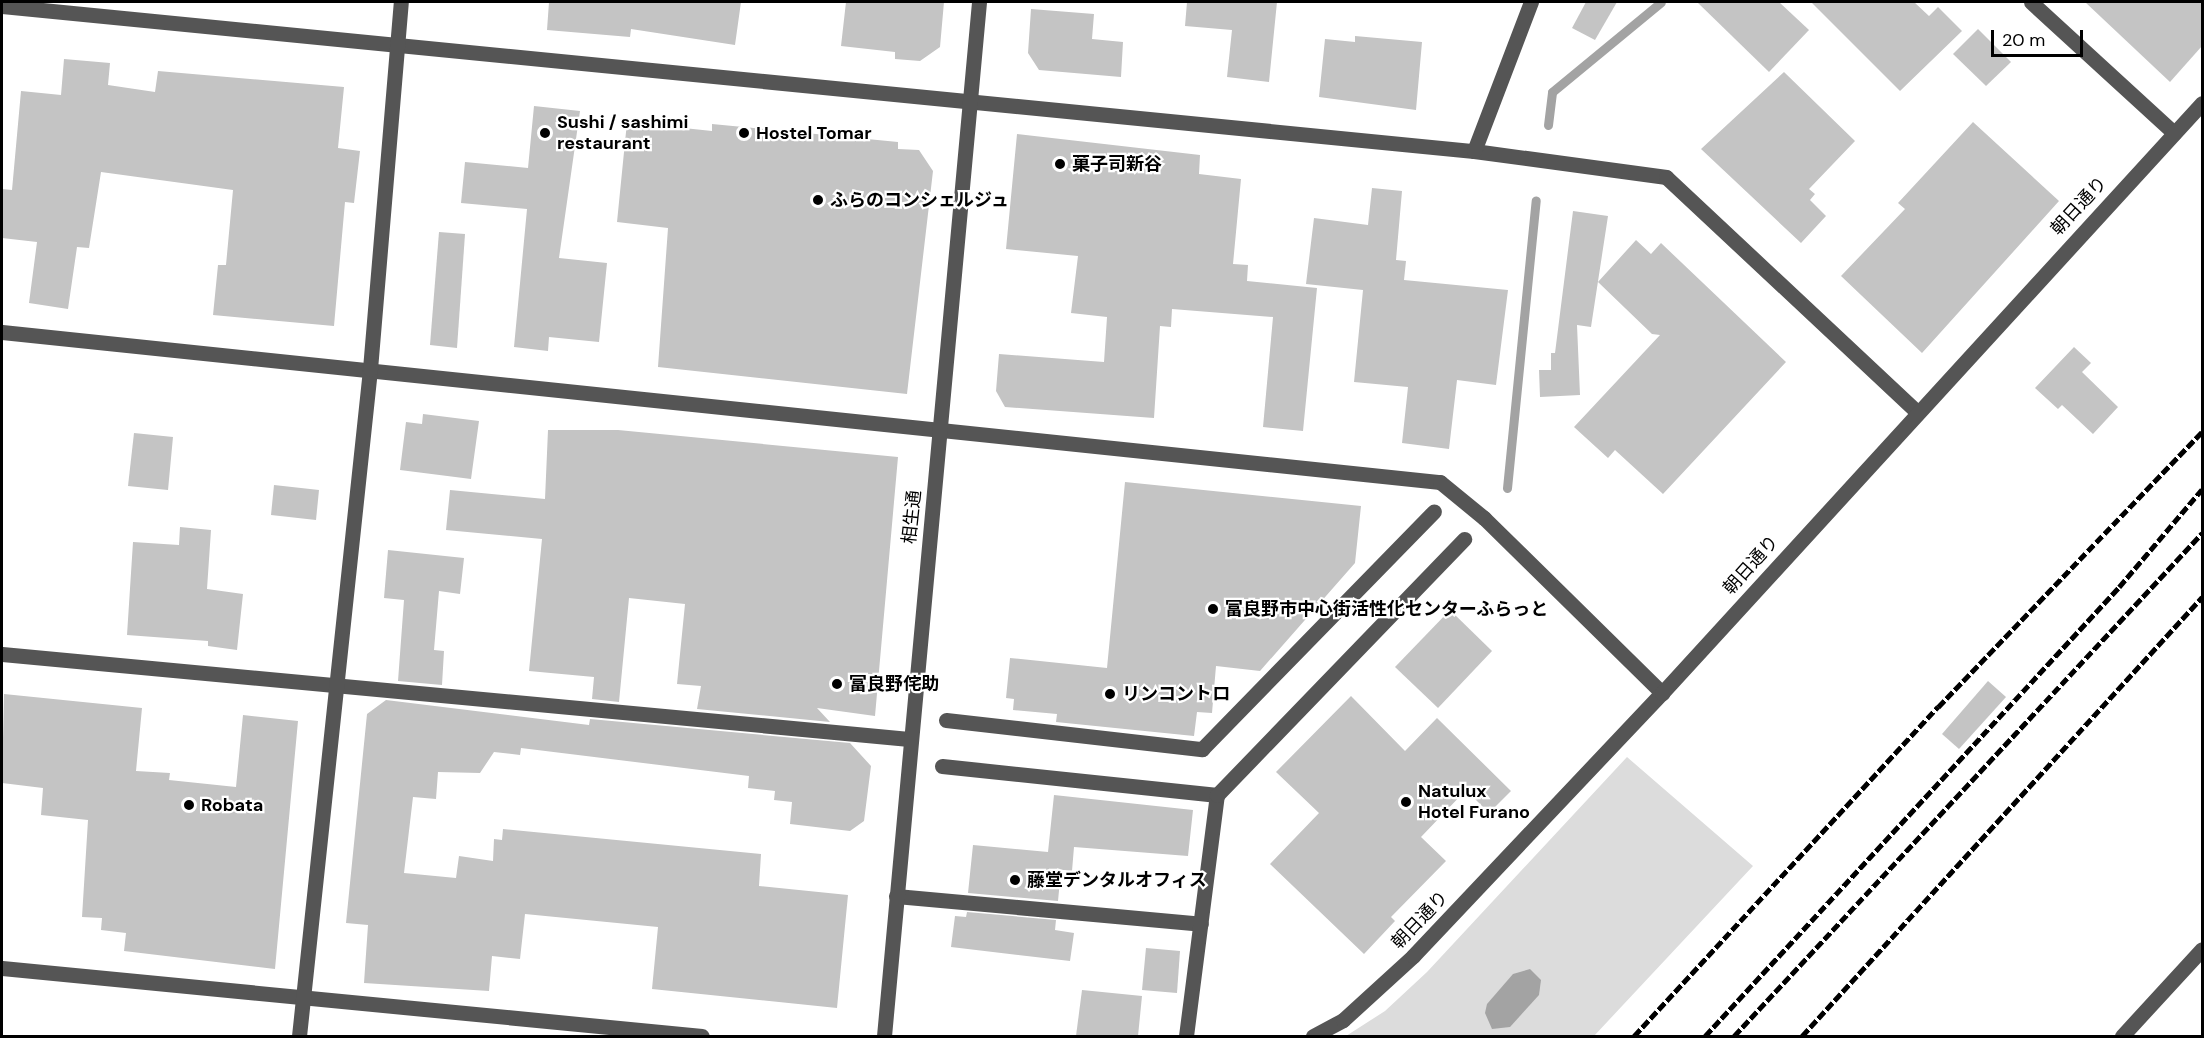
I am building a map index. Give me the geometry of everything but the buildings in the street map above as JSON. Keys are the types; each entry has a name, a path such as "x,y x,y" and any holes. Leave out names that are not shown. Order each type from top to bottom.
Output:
{"street":[{"path":"299,1036 334,685 369,369 401,2"},
{"name":"相生通","path":"884,1036 909,739 941,428 979,2"},
{"path":"1474,151 1531,2"},
{"path":"2031,2 2174,134"},
{"path":"2,6 1474,151 1666,177 1916,411"},
{"name":"朝日通り","path":"1313,1036 1343,1020 1413,956 1662,693 1916,411 2202,103"},
{"path":"2,332 941,428 1440,482 1500,532 1662,693"},
{"path":"946,720 1202,749 1434,511"},
{"path":"1186,1036 1216,795 1464,538"},
{"path":"2,654 909,739"},
{"path":"942,766 1216,795"},
{"path":"896,896 1201,924"},
{"path":"2122,1036 2202,949"},
{"path":"2,968 702,1036"}],"shaded area":[{"path":"1627,757 1753,866 1594,1036 1346,1036 1385,1011 1427,972"},
{"path":"1530,969 1541,980 1539,995 1510,1027 1492,1029 1485,1013 1487,1004 1513,974"}],"waterway":[{"path":"1548,125 1552,92 1661,2"},
{"path":"1507,488 1536,200"}],"railway":[{"path":"1634,1036 1938,707 2202,432"},
{"path":"1705,1036 2119,587 2202,489"},
{"path":"1734,1036 2202,533"},
{"path":"1802,1036 2202,597"}],"place":[{"name":"Sushi / sashimi restaurant","path":"545,133"},
{"name":"Hostel Tomar","path":"744,133"},
{"name":"菓子司新谷","path":"1060,164"},
{"name":"ふらのコンシェルジュ","path":"818,200"},
{"name":"富良野市中心街活性化センターふらっと","path":"1213,609"},
{"name":"富良野侘助","path":"837,684"},
{"name":"リンコントロ","path":"1110,694"},
{"name":"Natulux Hotel Furano","path":"1406,802"},
{"name":"Robata","path":"189,805"},
{"name":"藤堂デンタルオフィス","path":"1015,880"}]}
